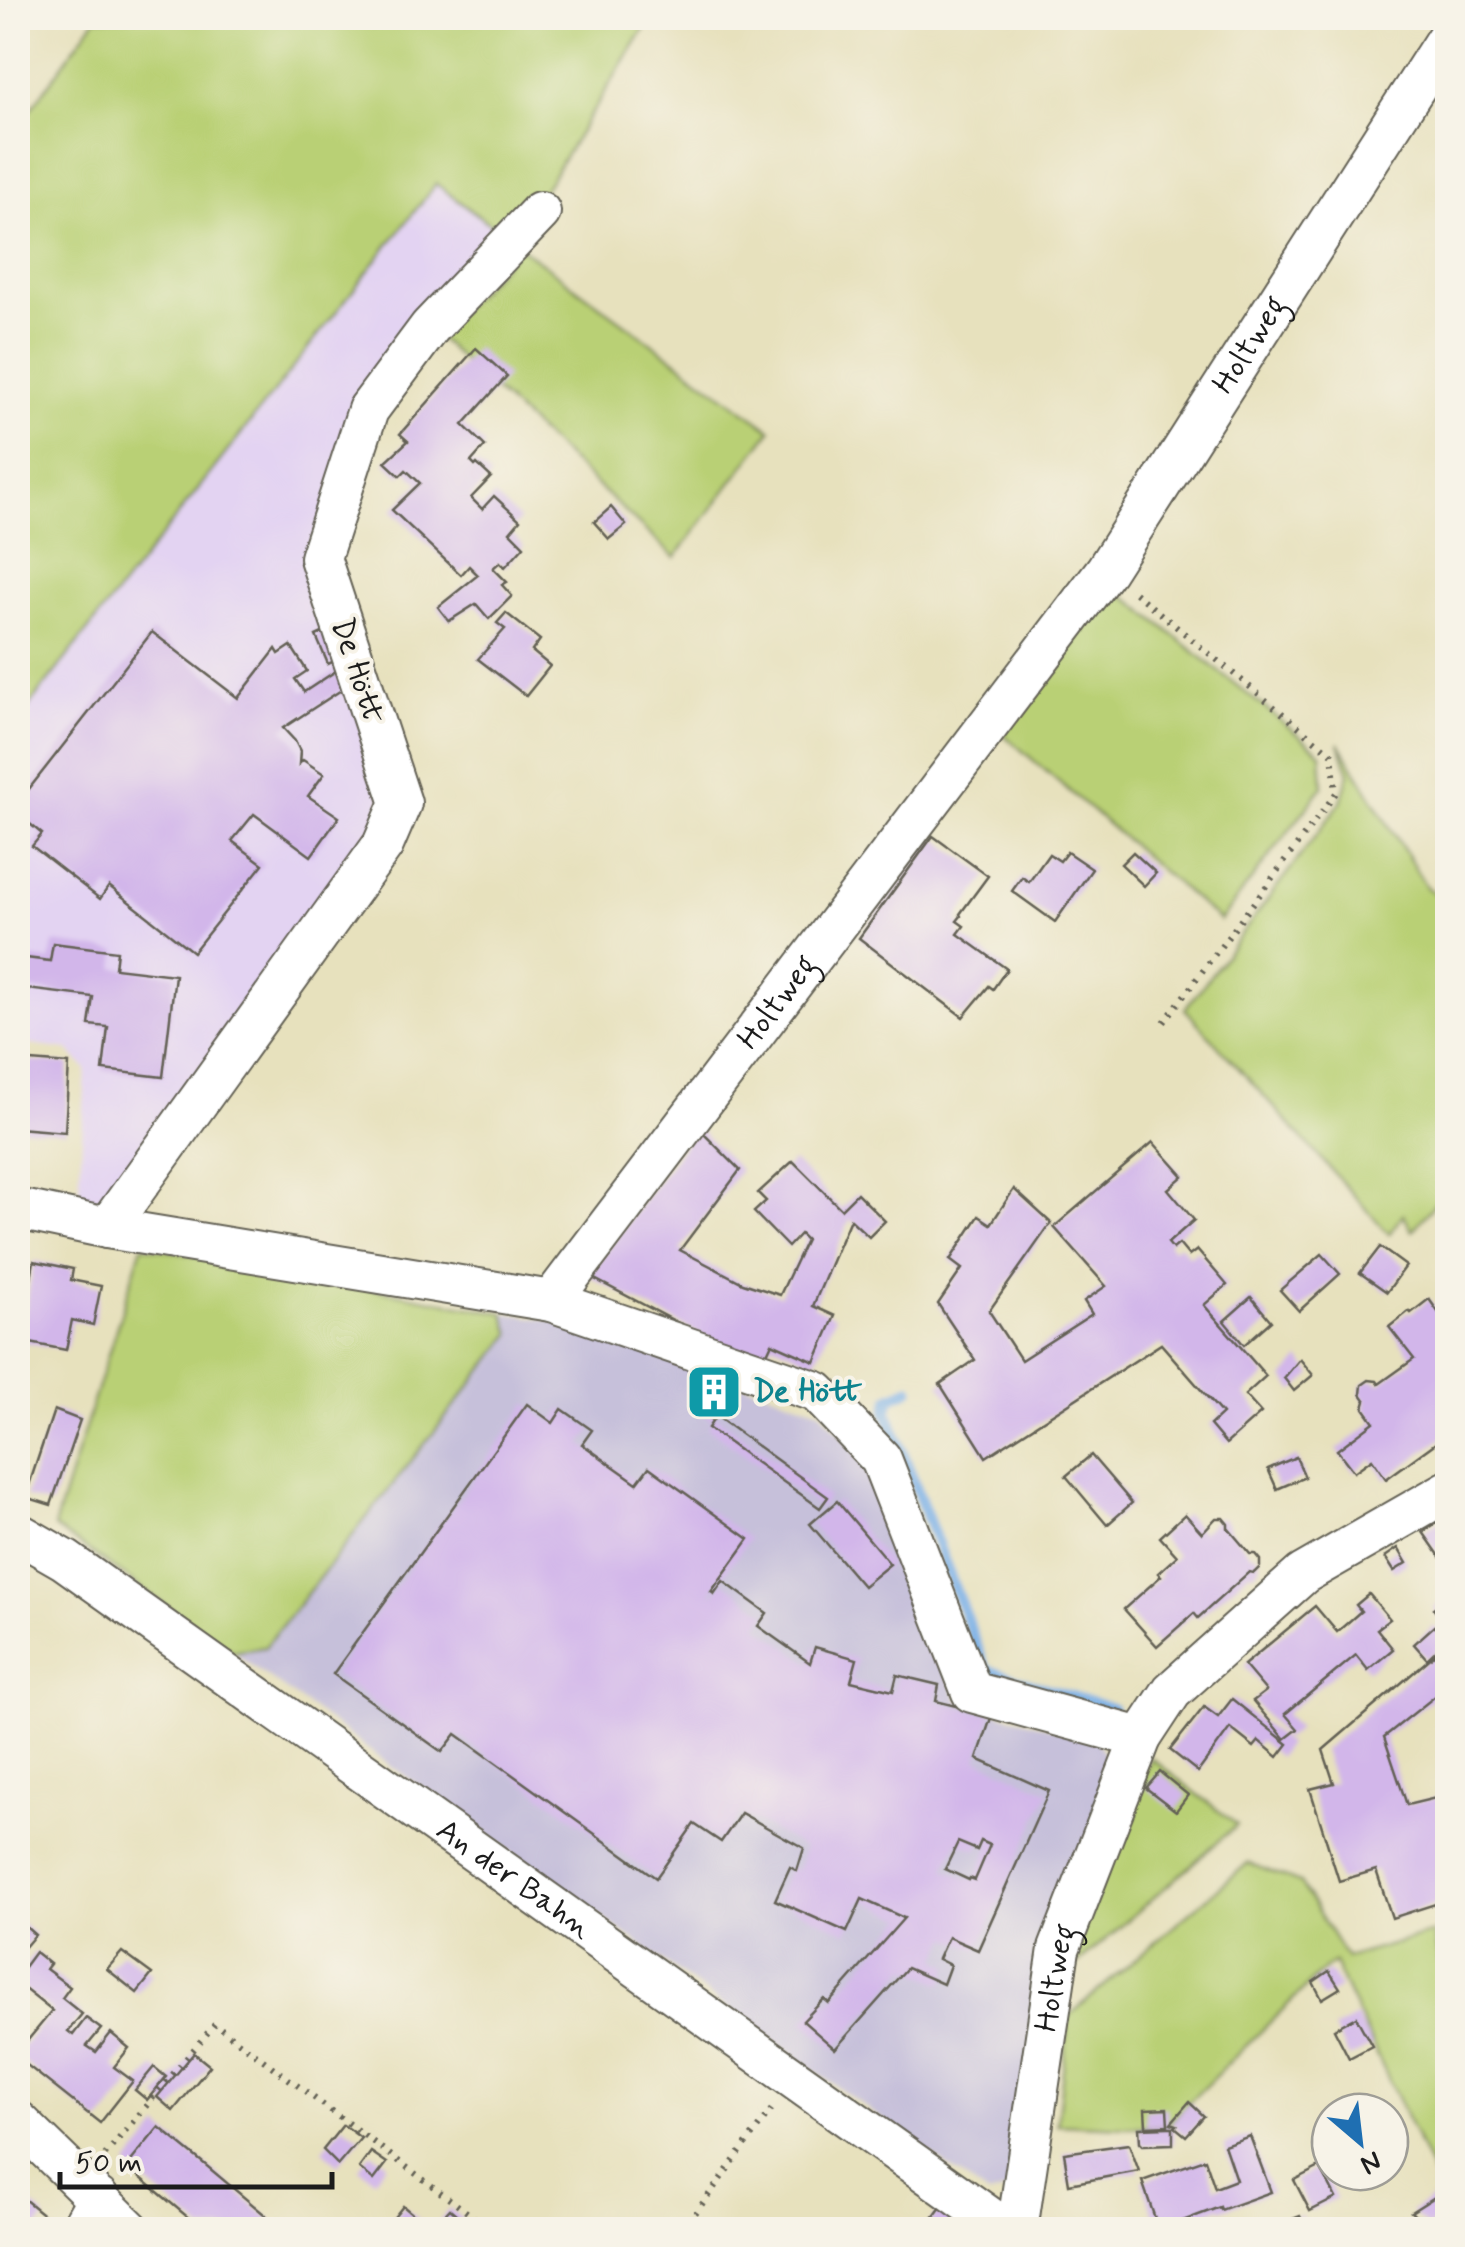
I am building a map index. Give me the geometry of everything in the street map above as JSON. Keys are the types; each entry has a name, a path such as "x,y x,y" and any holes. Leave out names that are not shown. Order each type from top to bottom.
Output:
{"street":[{"name":"Holtweg","path":"550,1301 1106,570 1448,36"},
{"name":"De Hött","path":"107,1228 383,845 389,831 401,802 320,558 368,410 430,327 540,212"},
{"path":"18,1209 107,1228 550,1301 816,1392 881,1459 972,1692 1140,1738"},
{"name":"Holtweg","path":"1017,2230 1059,1949 1140,1738 1172,1691 1303,1574 1448,1491"},
{"name":"An der Bahn","path":"18,1533 65,1560 1007,2230"},
{"path":"18,2121 86,2204 130,2230"}],"path":[{"path":"1106,570 1332,754 1336,793 1162,1025"},
{"path":"86,2204 214,2024 491,2230"},
{"path":"683,2230 794,2078"}],"shaded area":[{"path":"437,183 502,233 421,321 310,545 383,786 379,822 114,1194 78,1207 86,1069 68,1050 18,1043 18,720"},
{"path":"504,1313 556,1321 820,1410 871,1469 958,1701 1098,1742 1112,1768 1012,2189 989,2196 233,1652 265,1647 511,1335"}],"green space":[{"path":"96,18 651,18 545,188 502,233 436,184 18,720 18,127"},
{"path":"520,247 771,430 675,558 436,336"},
{"path":"1111,585 1321,753 1323,786 1220,921 1003,734"},
{"path":"1339,743 1427,888 1447,901 1447,1189 1412,1231 1403,1214 1389,1234 1185,1009 1341,802 1349,773"},
{"path":"142,1246 504,1313 511,1334 265,1647 233,1652 54,1527"},
{"path":"1151,1758 1237,1825 1075,1966 1077,1944"},
{"path":"1248,1863 1300,1883 1346,1958 1433,1933 1439,1963 1447,1960 1448,2179 1438,2185 1410,2125 1410,2092 1394,2092 1334,1963 1168,2126 1057,2124 1069,2016"}],"building":[{"path":"476,348 507,376 463,425 485,446 471,462 491,477 471,498 482,509 494,496 520,520 510,532 524,546 505,567 500,562 493,568 507,582 502,585 512,596 489,619 476,604 449,621 438,607 478,575 469,566 461,575 392,510 420,483 406,470 400,476 385,462 408,441 400,434"},
{"path":"611,507 626,525 609,539 594,522"},
{"path":"506,613 540,640 532,651 550,666 526,696 478,659 505,629 497,623"},
{"path":"329,630 341,658 328,664 316,636"},
{"path":"152,632 238,698 276,649 279,654 291,646 307,671 295,679 304,692 345,665 352,683 283,728 300,751 299,764 303,760 324,774 308,796 339,817 311,856 254,814 232,841 263,864 193,952 109,886 100,899 32,846 42,834 18,814 18,803"},
{"path":"933,836 988,876 960,914 957,921 964,926 958,934 1007,969 993,989 989,986 963,1017 859,938"},
{"path":"1067,852 1092,869 1055,922 1012,891 1022,877 1029,882 1049,854 1060,861"},
{"path":"1133,852 1156,873 1144,886 1121,864"},
{"path":"53,943 117,951 115,968 175,975 163,1077 103,1070 108,1027 89,1025 93,997 18,988 18,957 50,961"},
{"path":"18,1060 69,1064 65,1132 18,1128"},
{"path":"697,1127 740,1170 680,1250 743,1283 780,1295 806,1240 800,1234 788,1247 754,1212 766,1201 758,1193 793,1161 841,1209 857,1193 885,1221 869,1237 850,1219 813,1306 835,1316 815,1362 772,1343 765,1358 713,1341 589,1276"},
{"path":"1153,1142 1183,1176 1168,1189 1194,1220 1168,1243 1173,1249 1179,1244 1189,1256 1197,1250 1227,1285 1204,1305 1266,1376 1245,1395 1261,1413 1226,1444 1210,1425 1222,1414 1161,1344 986,1457 940,1384 975,1360 938,1304 962,1269 950,1260 979,1216 991,1224 1014,1189 1051,1223 989,1311 1021,1360 1092,1314 1084,1301 1106,1286 1054,1227"},
{"path":"1380,1247 1406,1266 1387,1292 1360,1273"},
{"path":"1322,1254 1340,1274 1299,1311 1280,1290"},
{"path":"34,1261 73,1269 71,1280 101,1286 93,1325 72,1320 66,1350 20,1341"},
{"path":"1251,1297 1271,1321 1244,1345 1224,1321"},
{"path":"1429,1299 1443,1319 1448,1316 1448,1434 1386,1479 1372,1459 1354,1472 1337,1450 1374,1422 1364,1408 1362,1385 1369,1380 1379,1384 1414,1359 1389,1327"},
{"path":"1300,1359 1313,1375 1294,1391 1284,1378"},
{"name":"De Hött","path":"709,1381 726,1392 718,1403 701,1392"},
{"path":"704,1402 717,1411 711,1420 698,1411"},
{"path":"527,1404 553,1423 562,1409 592,1430 582,1444 637,1483 649,1467 749,1539 711,1592 714,1594 723,1581 767,1613 758,1626 810,1663 815,1647 857,1659 851,1681 893,1691 897,1675 939,1685 936,1701 992,1715 977,1759 1049,1791 978,1950 948,1937 938,1959 950,1965 943,1984 907,1968 835,2049 803,2021 824,1999 829,2003 904,1918 862,1899 847,1932 775,1900 790,1867 797,1871 804,1848 741,1813 721,1842 694,1824 656,1878 456,1734 442,1752 333,1674","holes":["981,1841 990,1845 975,1880 945,1869 958,1842 977,1850"]},
{"path":"54,1410 80,1420 51,1505 25,1497"},
{"path":"716,1416 828,1497 820,1508 708,1428"},
{"path":"1091,1455 1132,1503 1107,1525 1066,1476"},
{"path":"1296,1457 1305,1477 1277,1489 1268,1469"},
{"path":"837,1501 890,1564 863,1586 810,1524"},
{"path":"1185,1514 1202,1533 1216,1518 1223,1518 1250,1554 1260,1560 1260,1567 1249,1572 1198,1618 1194,1613 1157,1646 1124,1609 1177,1556 1160,1537"},
{"path":"1448,1515 1448,1568 1423,1532"},
{"path":"1398,1548 1407,1563 1394,1571 1385,1557"},
{"path":"1369,1594 1390,1619 1377,1629 1393,1649 1368,1670 1356,1655 1285,1714 1298,1729 1285,1739 1253,1701 1266,1691 1244,1665 1315,1606 1337,1632 1361,1611 1356,1605"},
{"path":"1448,1598 1448,1630 1433,1608"},
{"path":"1434,1626 1447,1640 1427,1659 1414,1644"},
{"path":"1448,1643 1448,1686 1384,1737 1407,1805 1448,1795 1448,1900 1392,1918 1376,1870 1339,1881 1310,1789 1334,1783 1323,1750"},
{"path":"1232,1699 1288,1744 1278,1757 1259,1741 1254,1747 1230,1728 1198,1772 1170,1750 1204,1707 1218,1717"},
{"path":"1160,1772 1188,1795 1176,1811 1146,1788"},
{"path":"18,1920 35,1935 18,1955"},
{"path":"35,1952 50,1964 46,1969 70,1987 62,1998 82,2014 68,2031 73,2035 86,2018 101,2029 87,2046 96,2052 111,2033 129,2048 114,2067 133,2081 100,2123 18,2058 18,2052 52,2011 18,1984 18,1975"},
{"path":"122,1952 152,1974 137,1993 107,1969"},
{"path":"1329,1971 1340,1988 1322,1999 1313,1982"},
{"path":"1356,2017 1372,2046 1349,2058 1334,2029"},
{"path":"194,2053 210,2066 173,2111 157,2097"},
{"path":"154,2067 166,2077 147,2100 135,2090"},
{"path":"1189,2102 1204,2116 1186,2136 1171,2123"},
{"path":"1167,2108 1168,2125 1146,2126 1145,2109"},
{"path":"343,2125 361,2138 338,2165 323,2150"},
{"path":"159,2127 283,2230 203,2230 127,2166"},
{"path":"1173,2127 1173,2144 1140,2142 1139,2128"},
{"path":"1250,2136 1271,2192 1159,2230 1142,2181 1205,2159 1215,2188 1236,2180 1224,2145"},
{"path":"1129,2144 1139,2171 1069,2184 1064,2153"},
{"path":"371,2152 387,2163 374,2180 359,2168"},
{"path":"1310,2172 1310,2192 1333,2192 1336,2198 1310,2211 1294,2180"},
{"path":"1441,2193 1448,2198 1448,2230 1438,2230 1432,2224 1427,2227 1411,2212"},
{"path":"18,2194 46,2217 36,2230 18,2230"},
{"path":"403,2206 428,2227 426,2230 384,2230"},
{"path":"941,2207 965,2225 962,2230 924,2230"},
{"path":"450,2209 475,2230 445,2230 437,2223"},
{"path":"1300,2216 1307,2230 1279,2230 1287,2226 1285,2222"}],"waterway":[{"path":"910,1389 890,1398 887,1412 986,1670 1112,1709"}],"place":[{"name":"De Hött","path":"714,1392"}]}
